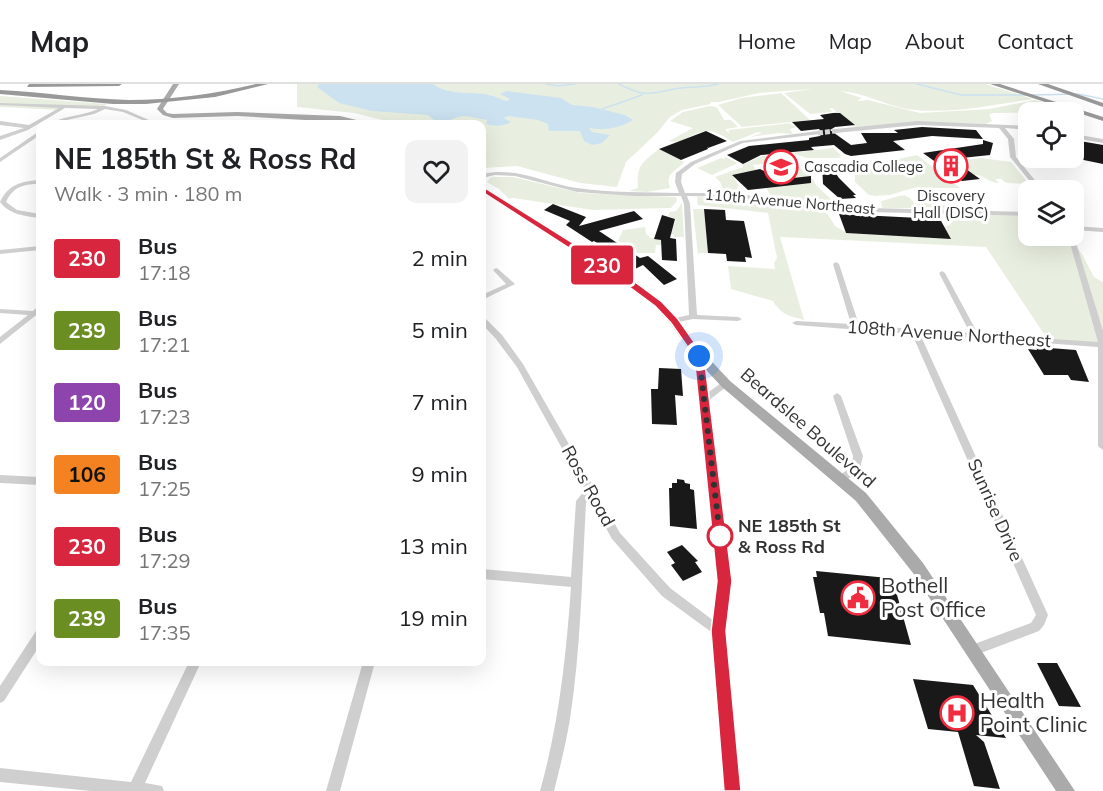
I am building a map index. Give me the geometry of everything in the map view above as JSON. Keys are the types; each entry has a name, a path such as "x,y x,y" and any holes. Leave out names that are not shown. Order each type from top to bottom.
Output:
{"highway":[{"path":"0,86 52,84"},
{"path":"0,86 120,84"},
{"path":"0,92 114,101 167,101 210,96 265,84"},
{"path":"993,84 1103,118"},
{"path":"1006,84 1028,89 1103,118"},
{"path":"1028,89 1040,87 1054,89 1103,110"},
{"path":"1040,87 1082,101 1103,105"}],"main road":[{"path":"175,86 160,109 165,114 237,114 351,120"},
{"name":"Beardslee Boulevard","path":"486,191 632,284 658,304 674,321 699,356 726,384 841,479 880,519 918,568 1066,791"}],"street":[{"path":"0,104 105,108 124,111 145,120"},
{"path":"42,120 66,106"},
{"path":"61,120 69,116 94,115 105,108"},
{"path":"0,123 30,127"},
{"path":"835,131 918,123 1018,127"},
{"path":"0,138 36,124"},
{"path":"1000,126 1011,139 1013,157 1032,180"},
{"path":"693,317 688,209 678,182 678,175 693,163 747,141 818,133"},
{"path":"0,160 36,136"},
{"path":"1084,138 1101,142"},
{"name":"110th Avenue Northeast","path":"486,175 515,174 577,189 731,195 761,201 842,210 1018,214"},
{"path":"36,182 16,185 1,202 8,209 18,213 36,215"},
{"path":"1084,229 1103,230"},
{"path":"1074,246 1095,309 1102,349 1103,446"},
{"path":"0,252 36,248"},
{"path":"836,264 856,328"},
{"path":"486,296 511,284 496,270"},
{"path":"942,273 975,336"},
{"path":"0,311 36,312"},
{"path":"0,341 36,314"},
{"path":"674,321 693,317 738,319"},
{"name":"108th Avenue Northeast","path":"796,323 975,336 1102,349"},
{"name":"Ross Road","path":"486,324 500,337 520,366 616,536 666,592 718,631"},
{"name":"Sunrise Drive","path":"915,332 1042,615 1035,627 973,650"},
{"path":"699,356 724,581 718,631 732,791"},
{"path":"705,399 726,384"},
{"path":"837,396 858,456 856,469 841,479"},
{"path":"0,478 36,482"},
{"path":"547,791 562,735 568,696 581,501 591,491"},
{"path":"486,574 575,582"},
{"path":"0,697 36,641"},
{"path":"135,790 193,666"},
{"path":"333,791 368,666"},
{"path":"0,775 158,791"}],"green space":[{"path":"297,84 985,84 1033,99 970,108 923,111 907,109 840,91 862,98 857,101 868,100 920,113 989,109 1018,103 1018,113 993,113 989,115 992,121 986,124 920,122 855,127 833,113 836,111 832,108 829,109 833,111 830,112 810,114 784,93 812,89 759,93 710,102 711,104 682,110 670,117 657,133 626,162 617,187 580,183 517,166 486,168 486,120 383,120 354,113 297,107"},
{"path":"781,93 810,120 742,127 718,105 741,98"},
{"path":"0,96 107,104 102,107 66,106 59,110 0,107"},
{"path":"709,106 717,107 724,120 731,120 738,127 726,129 730,133 728,130 792,123 790,124 797,127 790,129 793,134 779,133 750,137 762,133 758,132 733,142 708,131 679,141 669,141 693,128 670,121 683,112"},
{"path":"833,148 842,156 839,156 841,158 807,158 791,153"},
{"path":"659,149 684,162 670,176 670,188 647,192 629,191 638,188 638,174 642,165"},
{"path":"777,155 785,161 753,165 756,170 732,175 739,186 737,187 745,195 724,191 715,177 743,167 742,165 762,156"},
{"path":"917,155 960,188 913,188 890,195 869,195 855,182 855,173 843,164 880,163"},
{"path":"724,156 738,163 712,175 697,168 721,158 725,159"},
{"path":"981,158 1011,162 1026,180 1018,180 1018,184 1006,183 1001,179 995,179 999,183 992,182 974,175 958,161"},
{"path":"773,164 799,167 812,177 773,180 772,178 785,176"},
{"path":"491,177 513,177 580,193 676,197 677,201 671,208 593,210 509,199 487,182"},
{"path":"808,179 813,179 815,184 839,207 769,200 770,194 766,188 811,183"},
{"path":"923,190 964,191 969,195 937,193 938,196 933,196 940,205 947,206 949,209 922,208 920,205 921,208 882,208 881,201 901,196 908,197 915,204 930,201 917,195"},
{"path":"697,197 713,197 825,210 835,226 847,233 950,239 944,227 951,224 947,214 1018,216 1018,246 1075,246 1094,277 1103,282 1103,346 1048,340 986,247 780,237 804,320 790,316 779,309 773,301 731,289 728,266 775,269 774,263 777,258 768,213 698,205"},
{"path":"682,203 684,237 673,237 674,235 671,234 676,219 668,216"},
{"path":"693,209 704,209 708,253 699,253 698,256"},
{"path":"645,227 646,234 651,238 661,240 661,245 656,245 655,253 637,253 618,241 623,230"}],"water":[{"path":"319,84 433,84 453,92 489,95 507,101 510,99 500,94 507,91 561,98 572,105 593,107 625,115 633,120 612,128 589,128 592,132 610,135 602,143 592,145 584,141 580,131 549,131 548,124 538,120 508,116 504,118 511,122 496,126 486,124 487,120 469,116 451,120 434,120 428,115 372,111 339,103 317,87"}],"building":[{"path":"840,113 855,125 835,127 830,130 851,145 867,143 861,133 898,133 894,130 922,127 976,130 983,139 932,136 893,141 905,150 851,156 834,145 811,147 814,150 761,155 743,164 727,155 749,146 809,140 809,138 820,136 822,132 819,129 801,131 792,122 824,119 820,115"},
{"path":"706,131 727,141 707,147 708,149 681,160 659,149"},
{"path":"983,140 993,143 990,155 952,159 980,179 962,181 923,153 983,144"},
{"path":"1084,142 1103,145 1103,164 1084,160"},
{"path":"822,164 829,164 856,195 853,195 856,198 840,199 823,184"},
{"path":"760,169 775,180 811,176 811,183 748,190 732,175"},
{"path":"553,204 586,217 579,226 634,211 643,219 599,231 640,258 648,256 677,279 664,285 643,265 635,269 566,225 570,221 544,210"},
{"path":"704,209 725,210 726,220 744,221 752,258 745,257 746,262 727,261 726,254 708,253"},
{"path":"839,214 940,219 951,239 846,233"},
{"path":"662,215 675,219 670,238 676,239 677,261 662,260 661,240 654,239"},
{"path":"1036,347 1076,350 1089,382 1071,380 1068,375 1044,375 1028,349 1037,350"},
{"path":"659,368 681,369 683,396 675,395 677,425 652,424 651,389 658,389"},
{"path":"677,479 684,480 685,483 690,484 690,489 694,490 697,529 670,526 669,488 672,488 672,483 677,483"},
{"path":"682,545 698,561 695,562 702,572 683,581 671,565 675,563 667,552"},
{"name":"Bothell Post Office","path":"816,571 888,578 889,583 894,584 911,645 828,636 824,613 820,613 813,577 817,577"},
{"path":"1037,663 1057,663 1081,707 1059,706"},
{"name":"Health Point Clinic","path":"913,679 973,685 1006,738 976,735 984,742 1000,789 974,786 958,732 928,729"}],"waterway":[{"path":"546,84 557,86 575,84"},
{"path":"619,84 637,92 649,94 718,84"},
{"path":"917,84 961,95 1025,95"},
{"path":"1031,95 1078,94 1103,99"},
{"path":"602,109 642,95"}],"tunnel":[{"path":"818,133 835,131"}],"bus line":[{"name":"230","path":"486,191 632,284 658,304 674,321 699,356 724,581 721,622 718,631 732,791"}],"place":[{"name":"Discovery Hall (DISC)","path":"951,166"},
{"name":"Cascadia College","path":"781,167"},
{"name":"NE 185th St & Ross Rd","path":"720,536"},
{"name":"Bothell Post Office","path":"858,598"},
{"name":"Health Point Clinic","path":"957,713"}],"route":[{"path":"699,356 720,536"}]}
